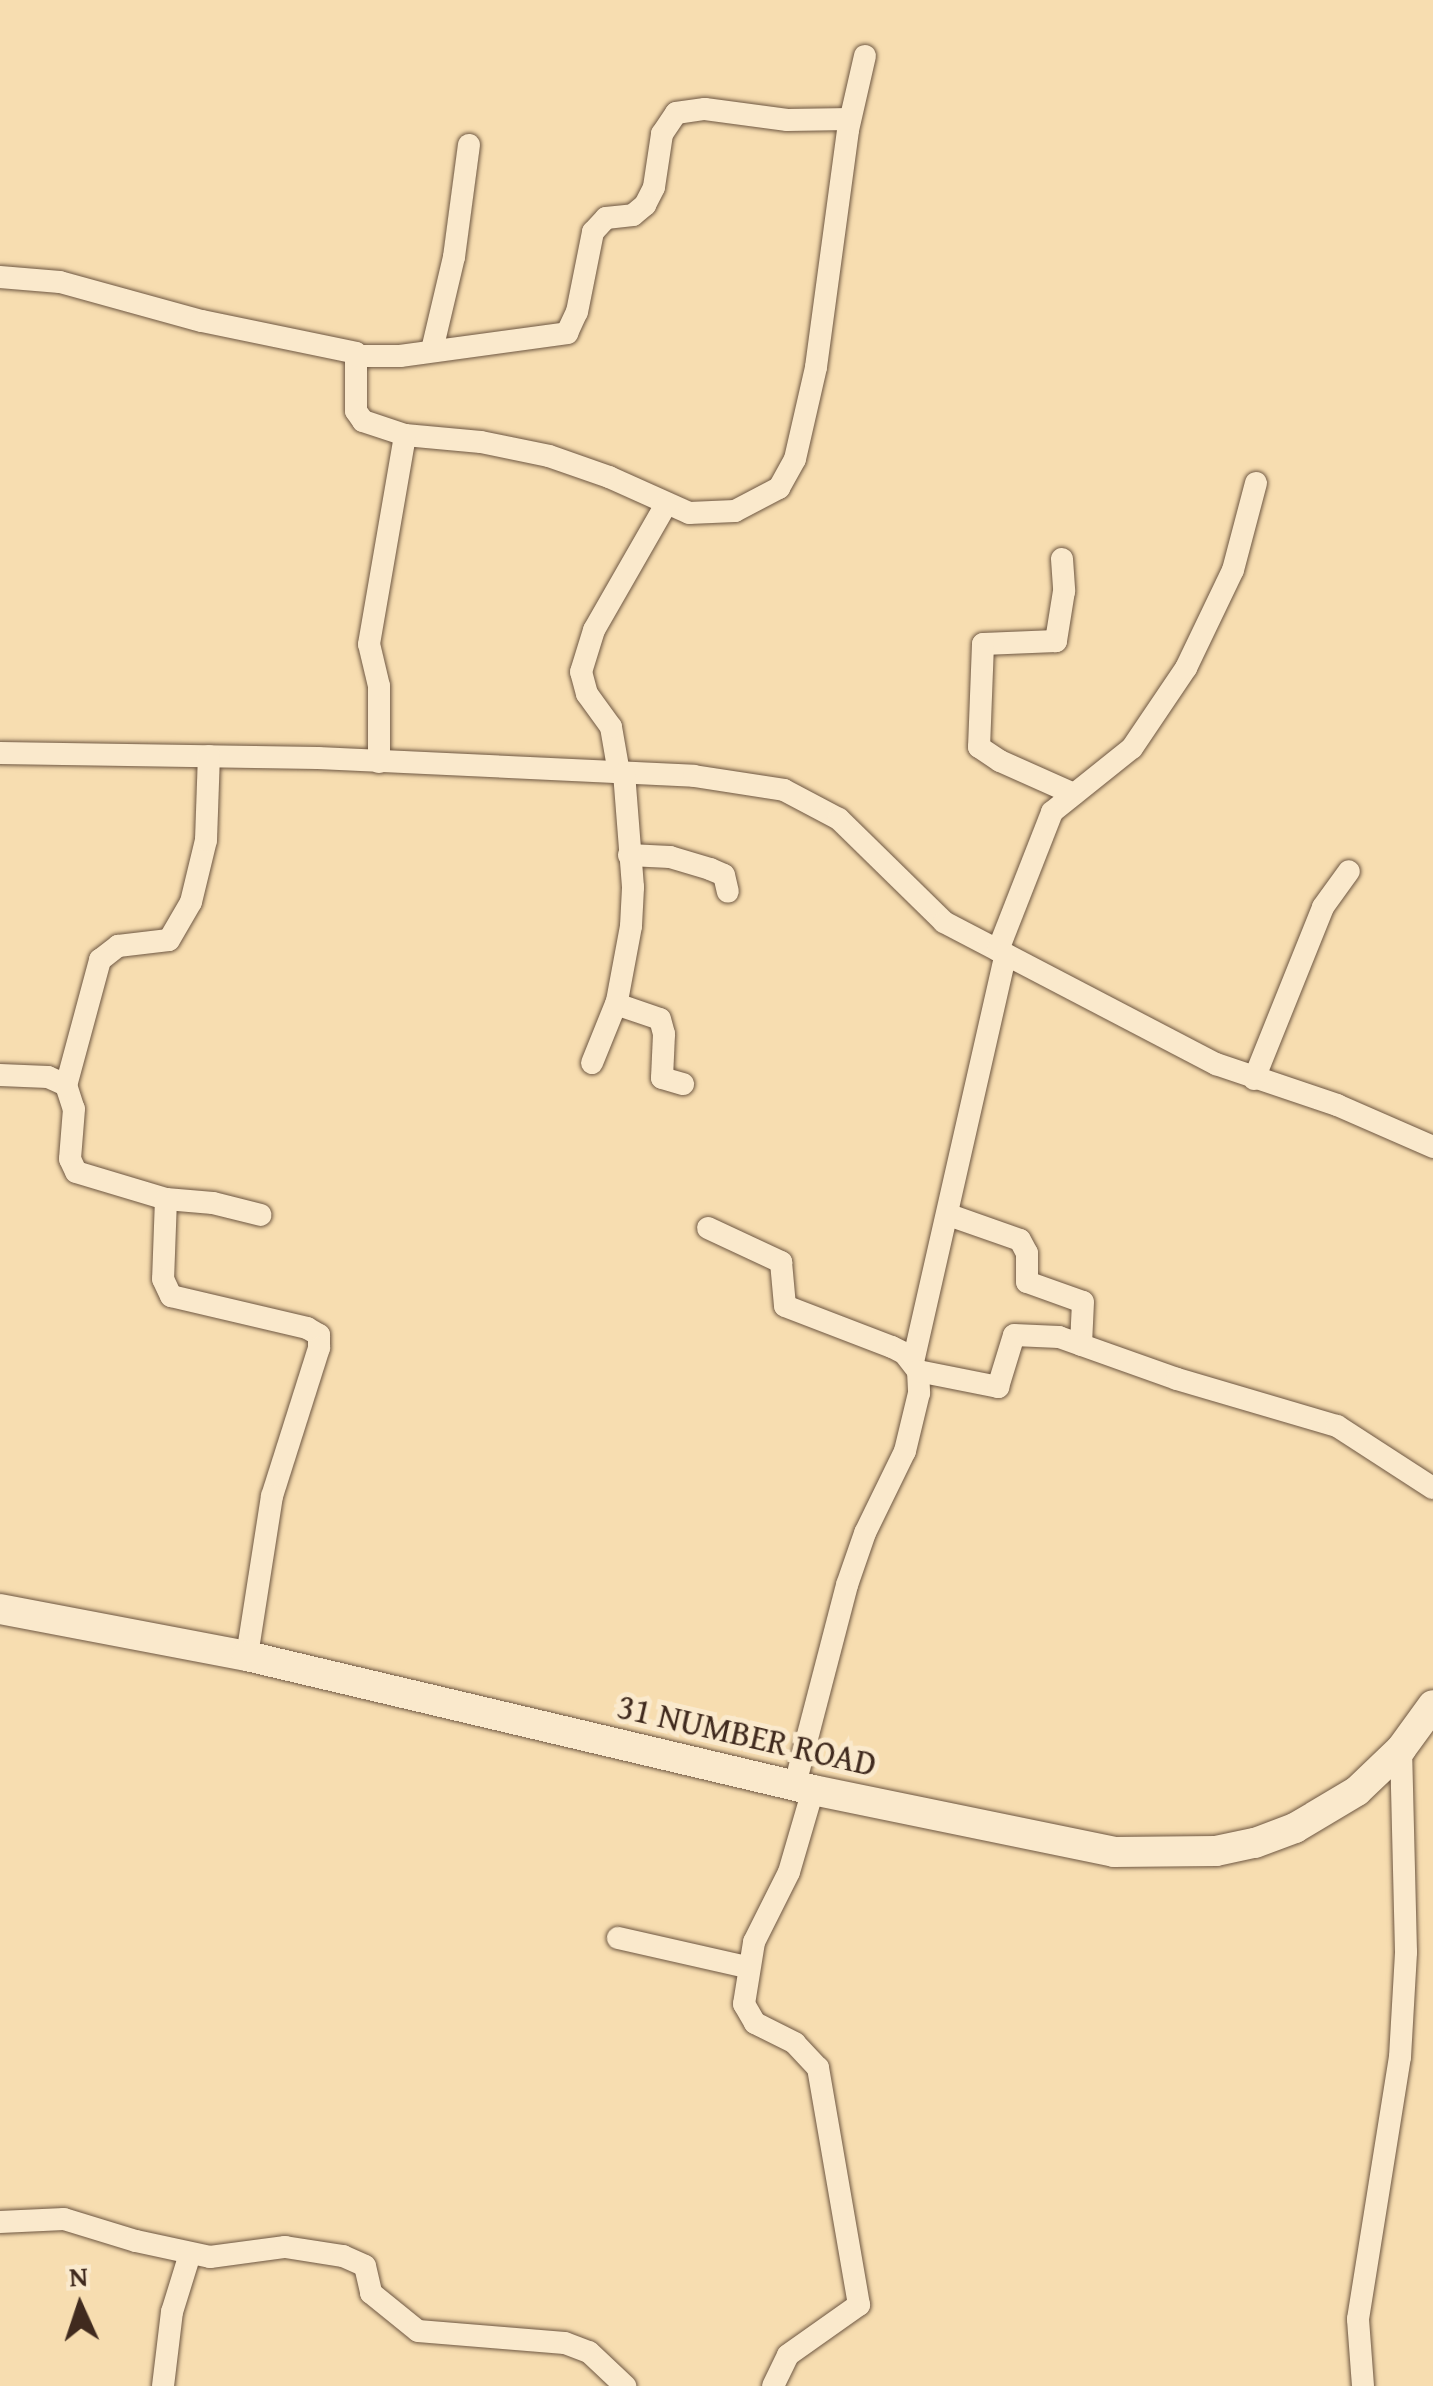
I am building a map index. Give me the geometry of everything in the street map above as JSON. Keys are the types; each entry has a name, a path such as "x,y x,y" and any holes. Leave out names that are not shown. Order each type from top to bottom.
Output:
{"main road":[{"name":"31 NUMBER ROAD","path":"0,1609 247,1656 804,1787 1114,1852 1216,1851 1255,1843 1294,1828 1357,1791 1401,1750 1433,1704"}],"street":[{"path":"358,356 358,416 406,434 481,442 549,456 609,477 665,506 688,513 735,511 764,500 790,473 816,367 850,119 865,56"},
{"path":"0,277 60,282 202,321 358,356 553,337 572,328 593,232 606,218 633,215 645,205 654,186 662,134 676,113 705,109 787,120 850,119"},
{"path":"432,350 454,257 469,146"},
{"path":"379,762 379,686 369,644 406,434"},
{"path":"773,2386 788,2355 854,2311 859,2296 818,2068 796,2043 755,2024 748,2014 747,1966 761,1922 794,1860 804,1787 847,1585 865,1533 905,1452 919,1392 915,1366 1002,952 1046,821 1132,748 1186,668 1232,570 1256,483"},
{"path":"592,1064 616,1004 631,926 621,773 614,738 587,694 581,672 594,630 665,506"},
{"path":"1062,559 1064,591 1056,641 982,644 979,747 1000,761 1074,794"},
{"path":"0,752 209,756 621,773 722,780 803,798 856,834 944,922 1138,1020 1192,1053 1254,1079 1337,1105 1433,1147"},
{"path":"209,756 206,840 190,902 169,940 118,946 100,960 66,1086 74,1109 73,1168 166,1199 230,1206 261,1215"},
{"path":"629,856 670,857 710,868 724,875 728,892"},
{"path":"1254,1079 1323,907 1349,871"},
{"path":"616,1004 660,1019 664,1027 662,1078 683,1084"},
{"path":"0,1075 48,1078 66,1086"},
{"path":"166,1199 166,1292 182,1300 315,1330 320,1341 276,1478 247,1656"},
{"path":"949,1215 1020,1240 1027,1252 1028,1282 1083,1302 1081,1345"},
{"path":"708,1228 778,1258 783,1266 782,1302 794,1312 892,1347 915,1366 998,1387 1014,1335 1041,1334 1337,1426 1433,1488"},
{"path":"1362,2386 1360,2309 1400,2057 1406,1914 1401,1750"},
{"path":"618,1938 747,1966"},
{"path":"0,2222 64,2219 190,2254 226,2256 285,2247 343,2256 365,2266 371,2293 418,2331 565,2343 589,2352 626,2386"},
{"path":"163,2386 172,2312 190,2254"}]}
